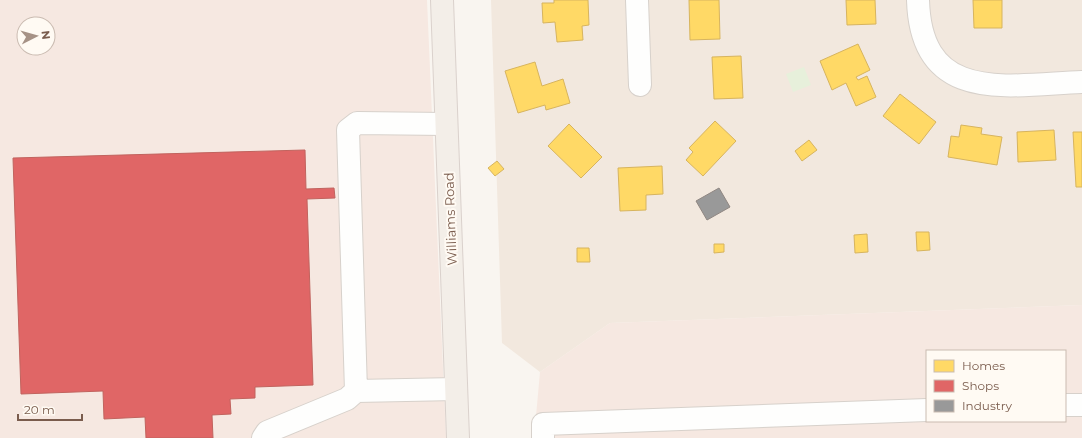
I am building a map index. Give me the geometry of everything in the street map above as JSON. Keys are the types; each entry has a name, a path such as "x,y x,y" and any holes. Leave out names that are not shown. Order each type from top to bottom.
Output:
{"main road":[{"name":"Williams Road","path":"442,0 458,438"}],"street":[{"path":"637,0 640,85"},
{"path":"918,0 922,34 928,49 942,66 952,74 971,82 992,85 1082,82"},
{"path":"356,391 348,130 357,123 446,124"},
{"path":"263,438 266,432 347,399 356,391 456,389"},
{"path":"1066,406 1082,405"},
{"path":"543,438 543,424 926,410"}],"shaded area":[{"path":"0,0 427,0 446,438 0,438"},
{"path":"491,0 1082,0 1082,305 610,323 540,372 502,343"},
{"path":"1082,305 1082,438 534,438 540,372 610,323"}],"green space":[{"path":"804,67 811,85 793,92 786,74"}],"building: Homes":[{"path":"554,0 588,0 589,25 582,26 583,40 557,42 555,22 543,23 542,3 554,3"},
{"path":"689,0 719,0 720,39 690,40"},
{"path":"846,0 875,0 876,24 847,25"},
{"path":"973,0 1002,0 1002,28 974,28"},
{"path":"858,44 870,70 856,77 858,80 867,76 876,97 856,106 846,83 832,90 820,61"},
{"path":"741,56 743,98 714,99 712,57"},
{"path":"535,62 542,86 563,79 570,103 546,110 545,105 518,113 505,71"},
{"path":"900,94 936,122 919,144 883,116"},
{"path":"715,121 736,141 703,176 686,160 693,152 689,148"},
{"path":"569,124 602,157 581,178 548,146"},
{"path":"961,125 982,128 981,134 1002,137 997,165 948,157 951,136 959,137"},
{"path":"1054,130 1056,160 1018,162 1017,132"},
{"path":"1073,132 1082,132 1082,187 1076,187"},
{"path":"809,140 817,150 802,161 795,151"},
{"path":"497,161 504,169 495,176 488,168"},
{"path":"662,166 663,194 646,195 646,210 620,211 618,168"},
{"path":"916,232 929,232 930,250 917,251"},
{"path":"867,234 868,252 855,253 854,235"},
{"path":"714,244 724,244 724,252 714,253"},
{"path":"577,248 589,248 590,262 577,262"}],"building: Shops":[{"path":"305,150 306,189 334,188 335,198 307,199 313,385 255,387 255,398 230,399 231,414 212,415 213,438 146,438 145,417 104,419 103,391 21,394 13,158"}],"building: Industry":[{"path":"719,188 730,207 707,220 696,201"}]}
